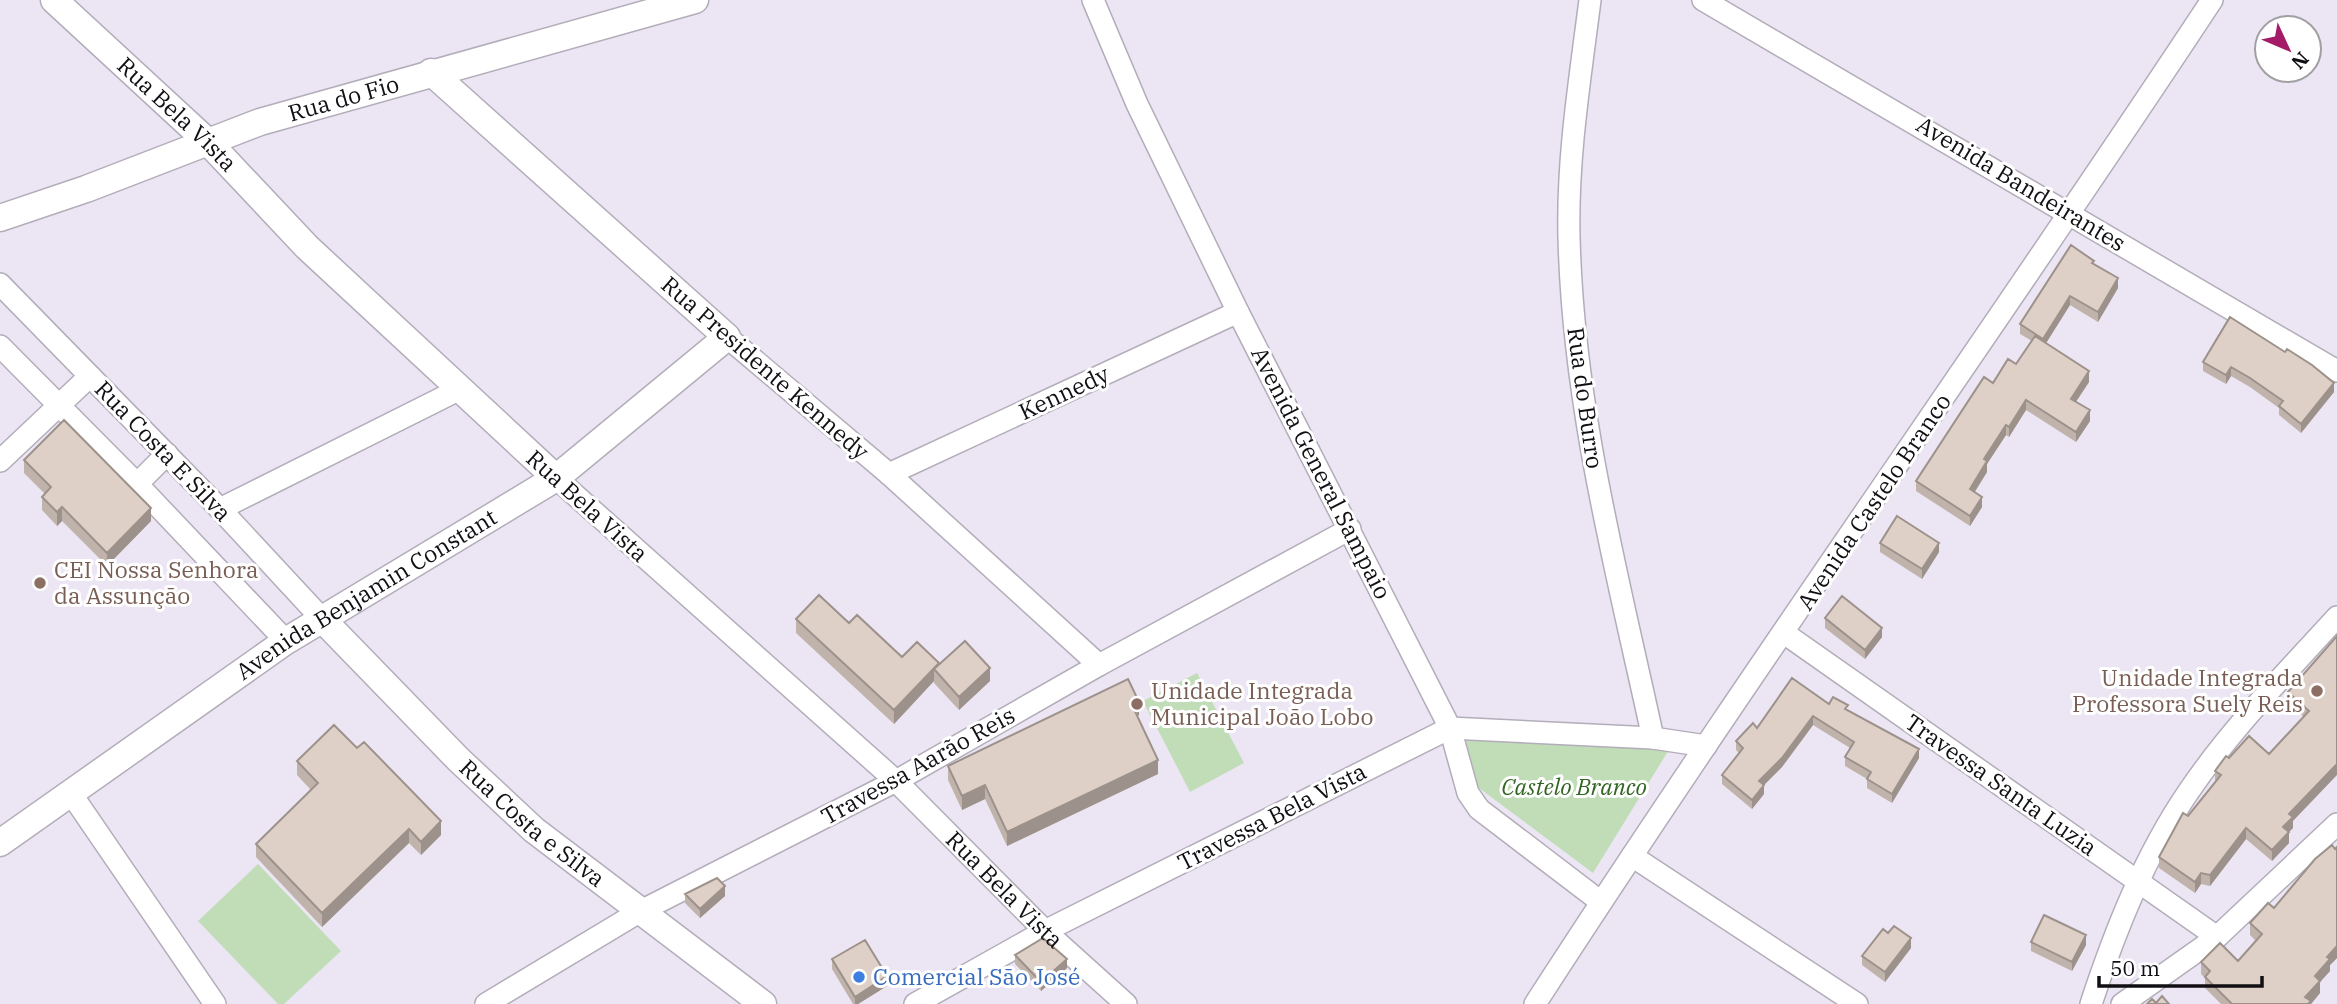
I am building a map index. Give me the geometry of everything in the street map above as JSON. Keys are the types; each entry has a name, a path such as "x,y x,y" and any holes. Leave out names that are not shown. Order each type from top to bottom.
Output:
{"street":[{"name":"Rua Bela Vista","path":"54,0 209,144 307,247 458,390 896,781 1045,931 1126,1004"},
{"name":"Rua do Fio","path":"0,218 209,144 260,122 695,0"},
{"name":"Avenida General Sampaio","path":"1093,0 1137,104 1238,312 1450,728 1468,793 1479,809 1601,902"},
{"name":"Rua do Burro","path":"1590,0 1572,143 1570,188 1569,237 1577,365 1599,496 1653,738"},
{"name":"Avenida Bandeirantes","path":"1703,0 2337,371"},
{"name":"Avenida Castelo Branco","path":"1535,1004 1706,746 2071,214 2212,0"},
{"name":"Rua Presidente Kennedy","path":"431,72 727,337 889,474 1099,664"},
{"name":"Rua Costa E Silva","path":"0,284 220,509 323,620"},
{"name":"Kennedy","path":"889,474 1238,312"},
{"name":"Avenida Benjamin Constant","path":"0,843 286,641 556,478 727,337"},
{"path":"0,346 137,484 286,641"},
{"path":"0,461 90,376"},
{"path":"220,509 458,390"},
{"path":"137,484 167,454"},
{"name":"Travessa Aarão Reis","path":"486,1004 639,912 896,781 1099,664 1350,529"},
{"path":"2091,1004 2139,882 2162,834 2189,791 2244,722 2337,617"},
{"name":"Rua Costa e Silva","path":"323,620 496,796 534,830 763,1004"},
{"name":"Travessa Santa Luzia","path":"1784,633 2217,937"},
{"name":"Travessa Bela Vista","path":"915,1004 1045,931 1450,728 1653,738"},
{"path":"1653,738 1706,746"},
{"path":"70,792 215,1004"},
{"path":"2122,1004 2217,937 2337,824"},
{"path":"1632,856 1857,1004"}],"green space":[{"path":"1197,673 1244,763 1190,792 1143,701"},
{"name":"Castelo Branco","path":"1464,730 1670,748 1593,873 1475,785"},
{"path":"258,864 341,951 284,1004 278,1004 198,921"}],"building":[{"path":"2071,245 2094,261 2092,263 2118,278 2098,312 2070,296 2043,339 2020,324"},
{"path":"2230,317 2285,352 2287,349 2334,383 2301,424 2279,406 2283,401 2250,378 2231,367 2226,375 2203,362"},
{"path":"2035,336 2089,371 2071,399 2090,410 2076,432 2026,400 1984,459 1987,461 1970,489 1982,497 1970,516 1916,481 1984,377 1993,383 2008,359 2016,364"},
{"path":"64,420 151,508 107,553 62,507 57,512 42,497 51,487 24,460"},
{"path":"1897,516 1939,543 1922,569 1880,543"},
{"path":"819,595 849,623 857,615 902,657 917,642 939,663 894,710 796,619"},
{"path":"1842,596 1882,628 1865,650 1825,618"},
{"path":"2337,636 2337,764 2289,814 2293,817 2283,827 2289,832 2272,850 2246,828 2210,875 2201,873 2195,882 2159,857 2183,813 2188,816 2221,775 2215,771 2226,756 2229,758 2249,736 2269,754 2309,711 2288,692"},
{"path":"965,641 990,668 959,697 934,669"},
{"path":"1792,678 1829,704 1833,697 1848,705 1845,709 1919,749 1892,794 1867,779 1871,772 1845,757 1854,742 1813,716 1782,758 1759,781 1764,785 1752,800 1722,775 1743,748 1736,741 1753,723 1757,728"},
{"path":"1128,679 1139,702 1132,705 1158,760 1007,832 985,785 962,796 948,766"},
{"path":"334,725 357,748 364,742 441,821 421,842 409,829 322,913 256,844 318,783 297,761"},
{"path":"2332,845 2335,849 2337,847 2337,946 2315,976 2320,981 2305,997 2311,1001 2308,1004 2232,1004 2205,977 2210,971 2201,962 2220,943 2238,961 2262,934 2250,923 2268,903 2274,908 2315,859"},
{"path":"717,878 725,886 700,909 685,894"},
{"path":"2044,915 2086,935 2072,962 2031,942"},
{"path":"1894,926 1911,938 1885,972 1862,956 1883,929 1888,933"},
{"path":"1043,938 1067,959 1041,982 1015,955"},
{"name":"Comercial São José","path":"865,940 887,976 855,997 832,959"},
{"path":"2162,996 2169,1004 2147,1004 2152,999 2156,1003"}],"place":[{"name":"CEI Nossa Senhora da Assunção","path":"40,583"},
{"name":"Unidade Integrada Professora Suely Reis","path":"2317,691"},
{"name":"Unidade Integrada Municipal João Lobo","path":"1137,704"},
{"name":"Comercial São José","path":"859,977"}]}
